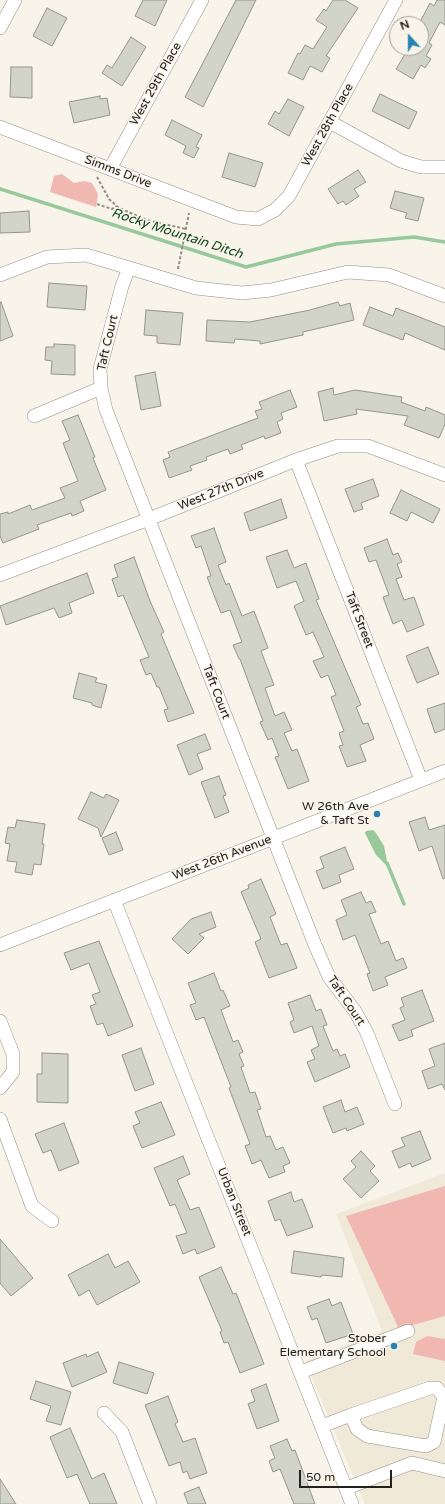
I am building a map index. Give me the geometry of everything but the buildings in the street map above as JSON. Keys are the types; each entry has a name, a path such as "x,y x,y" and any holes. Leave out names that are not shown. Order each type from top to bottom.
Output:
{"street":[{"path":"0,28 15,0"},
{"name":"West 29th Place","path":"110,169 202,0"},
{"name":"West 28th Place","path":"236,217 258,219 275,210 289,196 396,0"},
{"path":"330,122 402,161 421,167 445,167"},
{"name":"Simms Drive","path":"0,127 236,217"},
{"path":"0,275 47,257 86,255 196,288 242,293 271,290 348,272 388,275 445,296"},
{"name":"Taft Court","path":"129,268 122,286 100,369 101,388 106,410 273,838 329,977 355,1011 367,1033 395,1104"},
{"path":"34,416 101,388"},
{"name":"West 27th Drive","path":"0,575 149,519 296,460 338,446 368,446 445,475"},
{"name":"Taft Street","path":"296,460 421,780"},
{"name":"West 26th Avenue","path":"0,945 445,771"},
{"name":"Urban Street","path":"114,900 347,1488 352,1504"},
{"path":"0,1021 12,1054 13,1072 0,1088"},
{"path":"0,1119 32,1206 52,1221"},
{"path":"301,1372 408,1331"},
{"path":"322,1426 351,1415 430,1388 437,1388 444,1397 434,1442 426,1446 367,1436 357,1429 351,1415"},
{"path":"104,1413 122,1432 150,1504"},
{"path":"347,1488 412,1463 445,1471"}],"path":[{"path":"95,172 99,184 109,199 116,206 147,220 186,229"},
{"path":"176,282 192,200"},
{"path":"96,204 112,209 116,206"}],"shaded area":[{"path":"62,174 74,183 84,181 92,183 98,194 96,207 50,192 54,176"},
{"path":"373,830 384,846 388,867 376,855 365,833 366,831"},
{"name":"Stober Elementary School","path":"445,1173 445,1504 365,1504 305,1361 382,1331 336,1214"},
{"path":"445,1186 445,1316 399,1329 346,1216"},
{"path":"427,1336 445,1339 445,1361 413,1354 416,1342"}],"waterway":[{"name":"Rocky Mountain Ditch","path":"0,189 246,267 336,244 414,237 445,242"},
{"path":"387,863 404,904"}],"place":[{"name":"W 26th Ave & Taft St","path":"377,814"},
{"name":"Stober Elementary School","path":"394,1346"}]}
